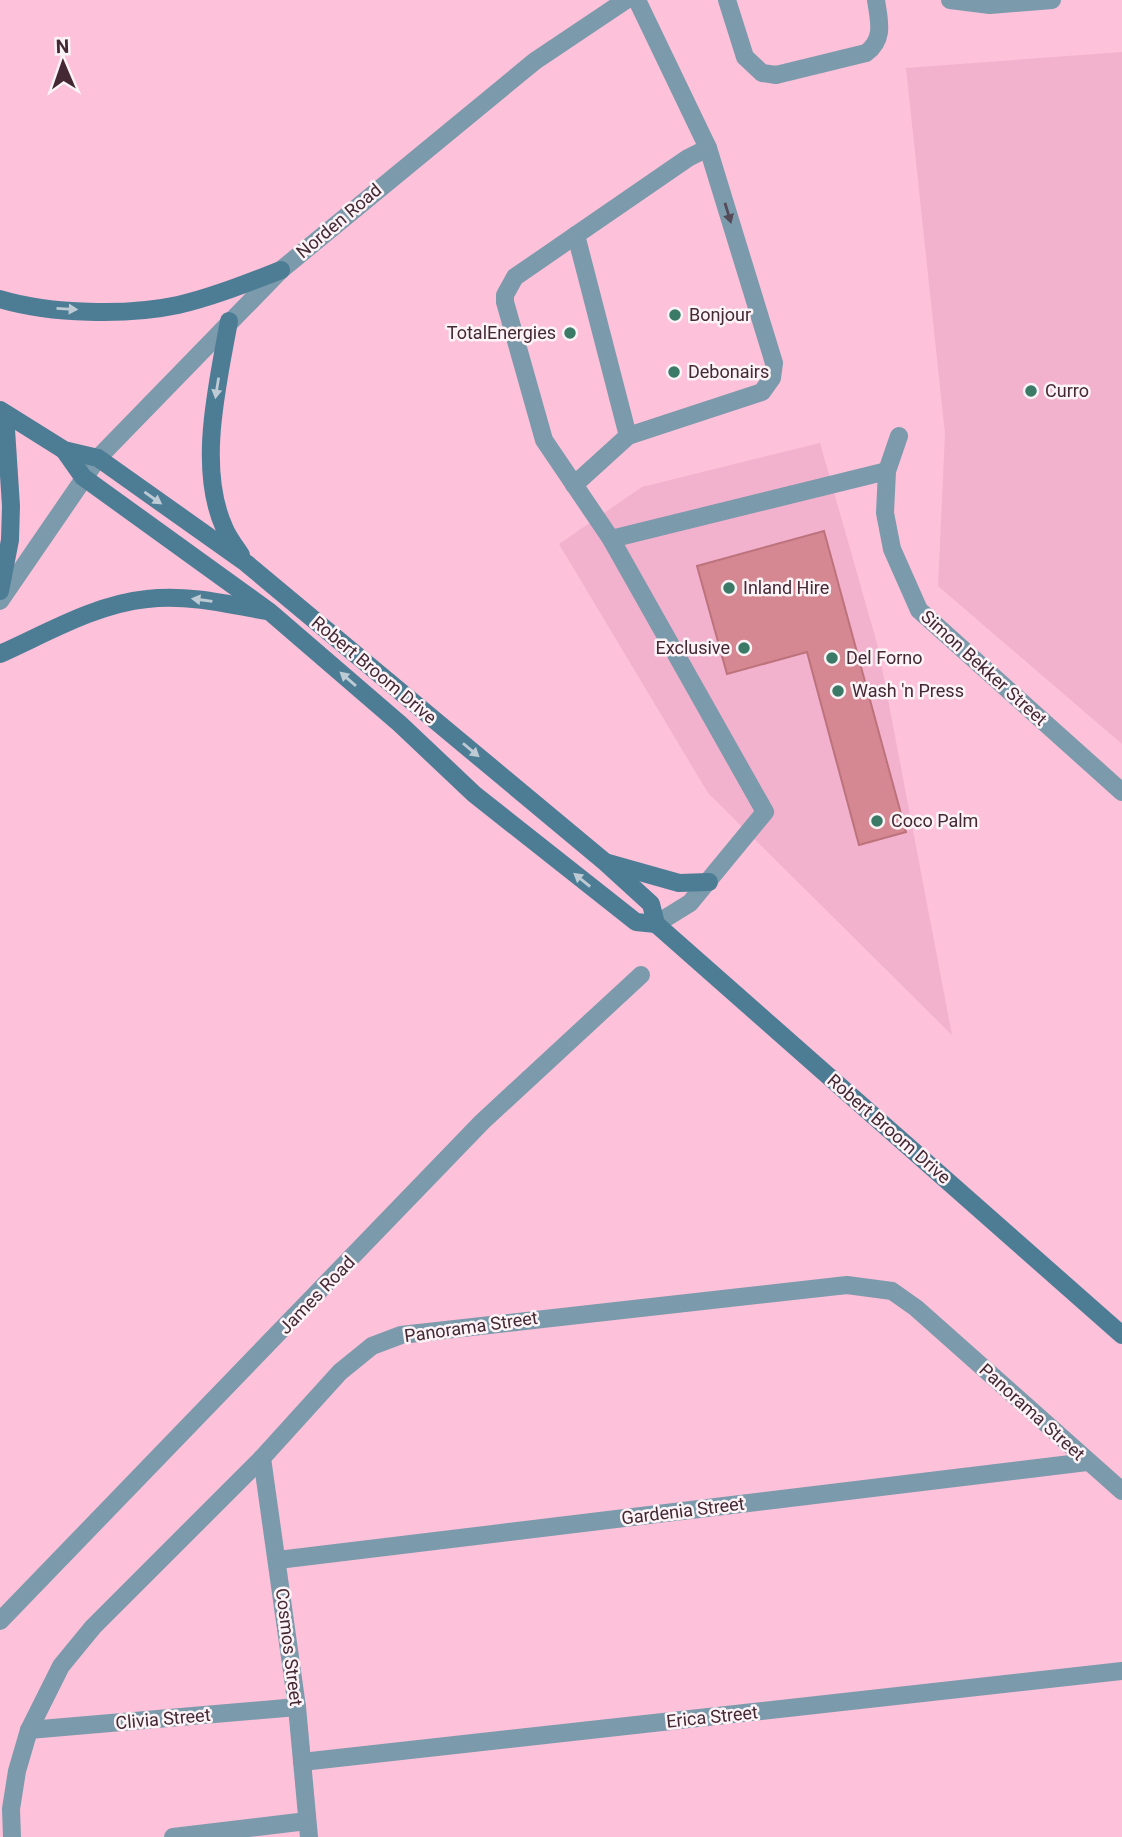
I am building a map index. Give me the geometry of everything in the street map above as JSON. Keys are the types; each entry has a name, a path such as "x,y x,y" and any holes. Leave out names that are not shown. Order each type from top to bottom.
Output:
{"street":[{"name":"Norden Road","path":"0,601 97,458 281,271 545,53 626,0"},
{"path":"575,485 628,436 762,392 772,378 774,363 708,148 637,0"},
{"path":"727,0 745,57 753,68 769,75 866,54 874,47 880,32 876,0"},
{"path":"950,0 990,5 1052,0"},
{"path":"656,924 690,903 765,812 611,539 544,440 505,302 515,278 688,158 708,148"},
{"path":"576,235 628,436"},
{"path":"0,299 61,310 124,310 164,306 225,292 281,271"},
{"path":"229,321 211,436 215,491 223,526 246,563"},
{"path":"0,591 10,540 11,506 3,412"},
{"name":"Robert Broom Drive","path":"3,412 64,450 97,458 246,563 605,862 651,904 656,924 1122,1335"},
{"name":"Simon Bekker Street","path":"899,436 887,471 885,513 892,549 919,610 1122,792"},
{"name":"Robert Broom Drive","path":"64,450 83,477 270,612 400,724 474,794 636,922 656,924"},
{"path":"611,539 887,471"},
{"path":"0,654 86,615 148,598 189,599 270,612"},
{"path":"605,862 679,883 709,882"},
{"name":"James Road","path":"0,1621 482,1122 641,975"},
{"name":"Panorama Street","path":"12,1837 11,1808 29,1730 61,1666 93,1627 262,1458 340,1372 372,1346 401,1335 847,1285 891,1291 916,1308 1122,1491"},
{"name":"Cosmos Street","path":"262,1458 297,1707 308,1829"},
{"name":"Gardenia Street","path":"278,1560 1087,1462"},
{"name":"Erica Street","path":"302,1762 1122,1671"},
{"name":"Clivia Street","path":"29,1730 297,1707"},
{"path":"173,1837 308,1829"}],"shaded area":[{"name":"Curro","path":"1122,52 1122,744 938,586 945,434 906,68"},
{"path":"820,443 878,647 952,1035 708,793 559,544 642,487"}],"building":[{"path":"824,531 906,832 859,845 807,652 727,674 697,566"}],"place":[{"name":"Bonjour","path":"675,315"},
{"name":"TotalEnergies","path":"570,333"},
{"name":"Debonairs","path":"674,372"},
{"name":"Curro","path":"1031,391"},
{"name":"Inland Hire","path":"729,588"},
{"name":"Exclusive","path":"744,648"},
{"name":"Del Forno","path":"832,658"},
{"name":"Wash 'n Press","path":"838,691"},
{"name":"Coco Palm","path":"877,821"}]}
